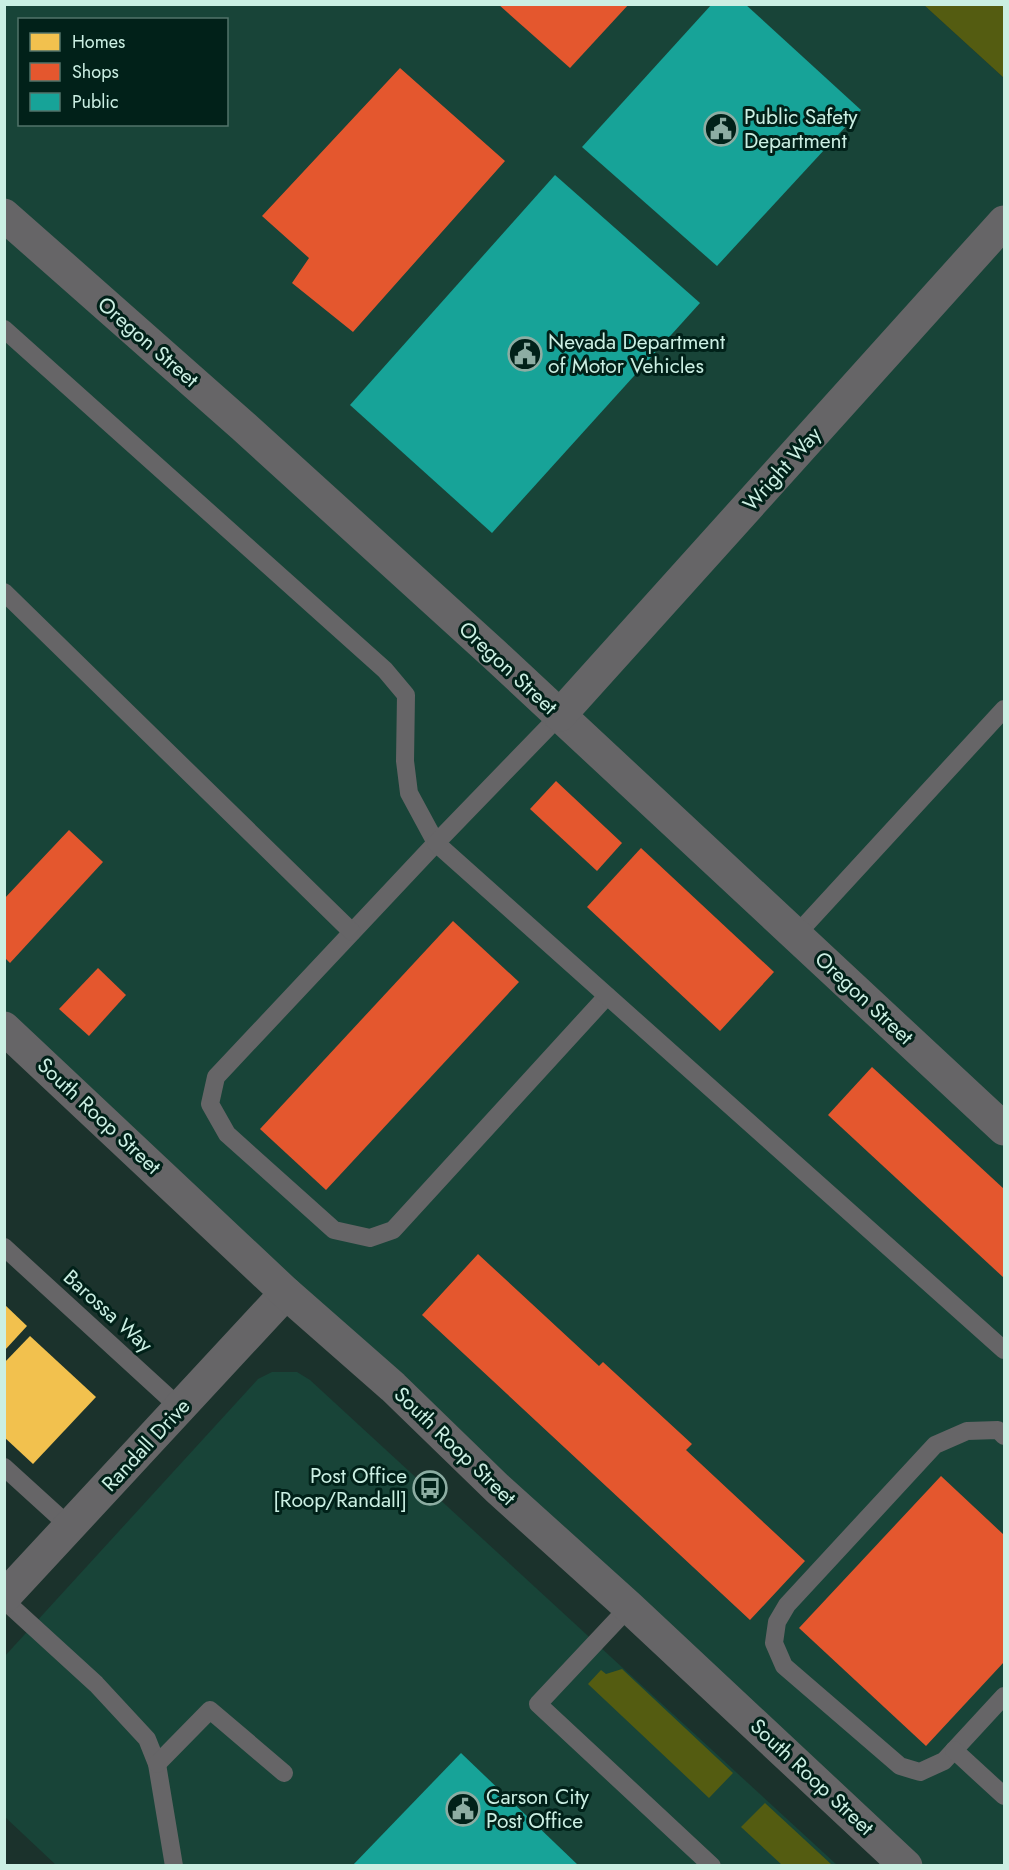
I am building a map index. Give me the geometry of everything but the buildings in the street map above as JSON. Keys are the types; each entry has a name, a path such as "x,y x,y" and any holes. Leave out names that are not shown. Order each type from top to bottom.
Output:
{"street":[{"name":"Oregon Street","path":"4,215 243,426 560,715 1005,1129"},
{"name":"Wright Way","path":"560,715 1005,222"},
{"name":"South Roop Street","path":"4,1028 286,1293 400,1393 497,1488 629,1607 906,1866"},
{"name":"Randall Drive","path":"4,1598 286,1293"}],"lane":[{"path":"4,329 384,670 406,695 405,761 409,793 436,843 1005,1350"},
{"path":"4,592 352,932"},
{"path":"796,934 1005,709"},
{"path":"560,715 216,1077 210,1104 227,1134 334,1230 370,1238 393,1230 608,996"},
{"name":"Barossa Way","path":"4,1247 180,1408"},
{"path":"1002,1430 967,1431 935,1445 787,1605 777,1622 774,1642 784,1666 900,1766 920,1772 944,1761 1005,1696"},
{"path":"4,1467 70,1527"},
{"path":"4,1598 96,1684 147,1738 157,1764 174,1866"},
{"path":"629,1607 538,1704 712,1866"},
{"path":"157,1764 210,1710 284,1773"},
{"path":"954,1750 1005,1796"}],"shaded area":[{"path":"4,5 924,5 1004,78 1004,1865 897,1865 5,1028"},
{"path":"272,1372 297,1372 310,1380 837,1865 56,1865 5,1817 4,1657 258,1379"}],"green space":[{"path":"924,5 1004,5 1004,78"},
{"path":"622,1669 733,1773 709,1798 588,1684 601,1670 606,1674"},
{"path":"765,1803 832,1865 782,1865 741,1827"}],"place":[{"name":"Public Safety Department","path":"721,129"},
{"name":"Nevada Department of Motor Vehicles","path":"525,354"},
{"name":"Post Office [Roop/Randall]","path":"430,1488"},
{"name":"Carson City Post Office","path":"463,1809"}]}
